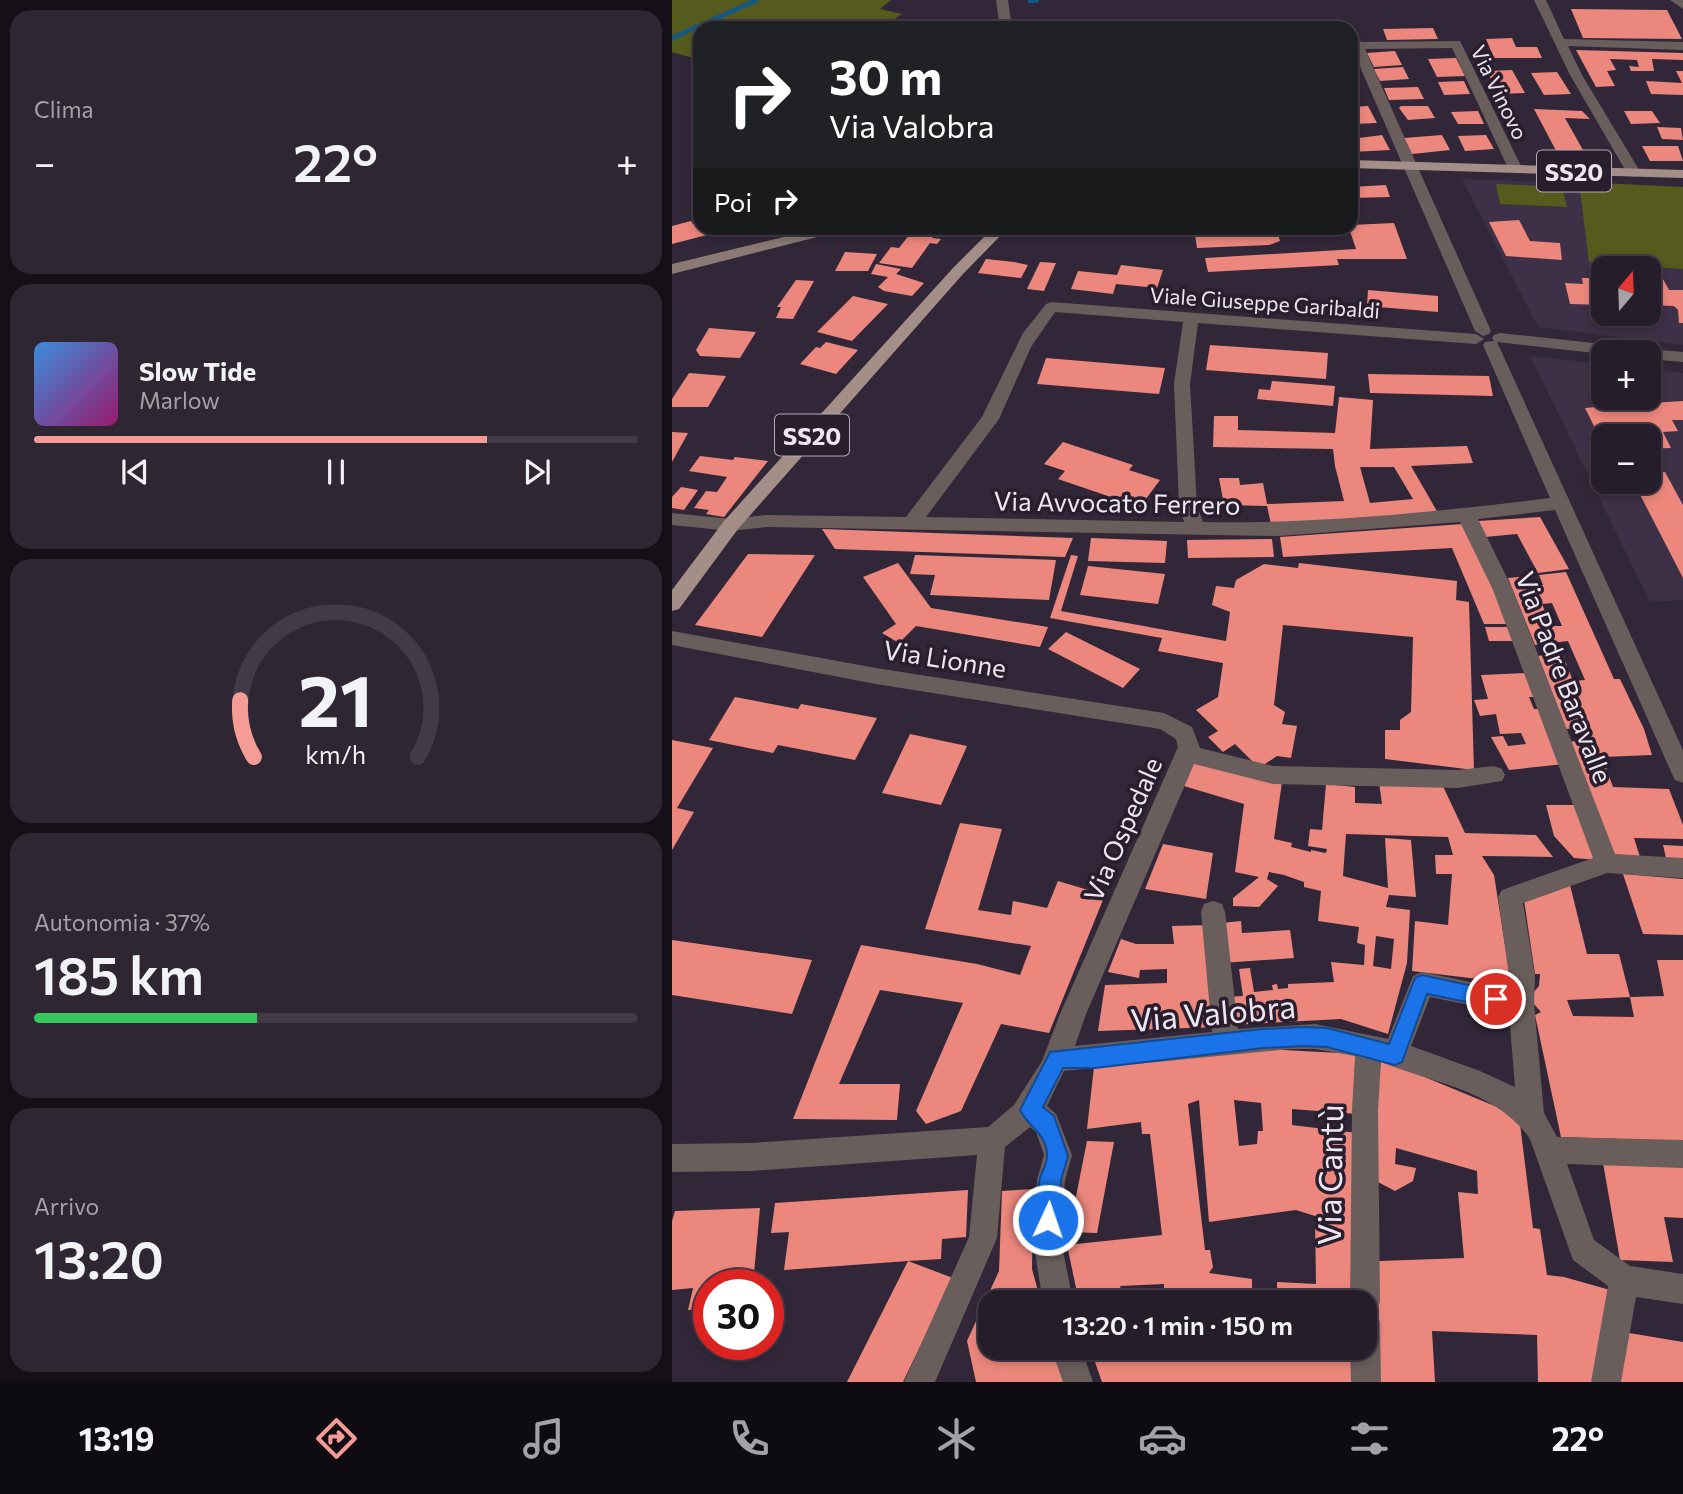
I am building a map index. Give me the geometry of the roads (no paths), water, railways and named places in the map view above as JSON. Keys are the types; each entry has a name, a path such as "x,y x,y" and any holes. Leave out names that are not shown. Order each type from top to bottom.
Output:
{"main road":[{"name":"SS20","path":"1358,163 1683,174"},
{"path":"672,268 807,235"},
{"path":"958,271 974,249 979,235"},
{"path":"958,271 994,235"},
{"name":"SS20","path":"672,604 731,525 958,271"}],"street":[{"path":"1002,0 1005,21"},
{"path":"1540,0 1576,75 1634,173"},
{"path":"1676,0 1683,6"},
{"path":"1561,42 1683,46"},
{"name":"Via Vinovo","path":"1358,43 1456,44 1515,169"},
{"name":"Via Vinovo","path":"1358,48 1408,164"},
{"path":"1408,164 1683,774"},
{"name":"Viale Giuseppe Garibaldi","path":"911,524 990,419 998,406 1017,354 1040,317 1051,307 1487,338 1591,348"},
{"path":"1191,317 1182,384 1188,506 1196,530"},
{"path":"1661,355 1683,357"},
{"name":"Via Avvocato Ferrero","path":"672,519 731,525 767,521 1279,530 1422,520 1560,503"},
{"name":"Via Padre Baravalle","path":"1466,514 1503,590 1607,863"},
{"name":"Via Lionne","path":"672,638 876,676 1164,721 1185,732 1190,742 1188,754"},
{"name":"Via Ospedale","path":"1057,1059 1073,1014 1188,754 1273,775 1458,779 1494,775"},
{"path":"1531,1115 1521,1004 1522,976 1510,897 1607,863 1683,868"},
{"path":"1213,912 1226,1043"},
{"name":"Via Cantù","path":"1365,1290 1365,1110 1382,1052 1422,984 1521,1004"},
{"name":"Via Valobra","path":"1057,1059 1095,1058 1304,1037 1327,1038 1424,1062 1510,1097 1531,1115 1541,1131 1583,1250 1624,1280 1683,1289"},
{"path":"672,1158 751,1157 992,1140 1013,1128 1031,1110 1057,1059"},
{"path":"1031,1110 1046,1123 1058,1156 1051,1180 1047,1240 1056,1290"},
{"path":"919,1382 984,1238 992,1140"},
{"path":"1546,1150 1683,1154"},
{"path":"1606,1382 1624,1280"},
{"path":"1070,1360 1078,1382"},
{"path":"1366,1360 1366,1382"}],"waterway":[{"path":"710,21 757,0"},
{"path":"1030,1 1037,0"},
{"path":"672,38 693,29"}]}
